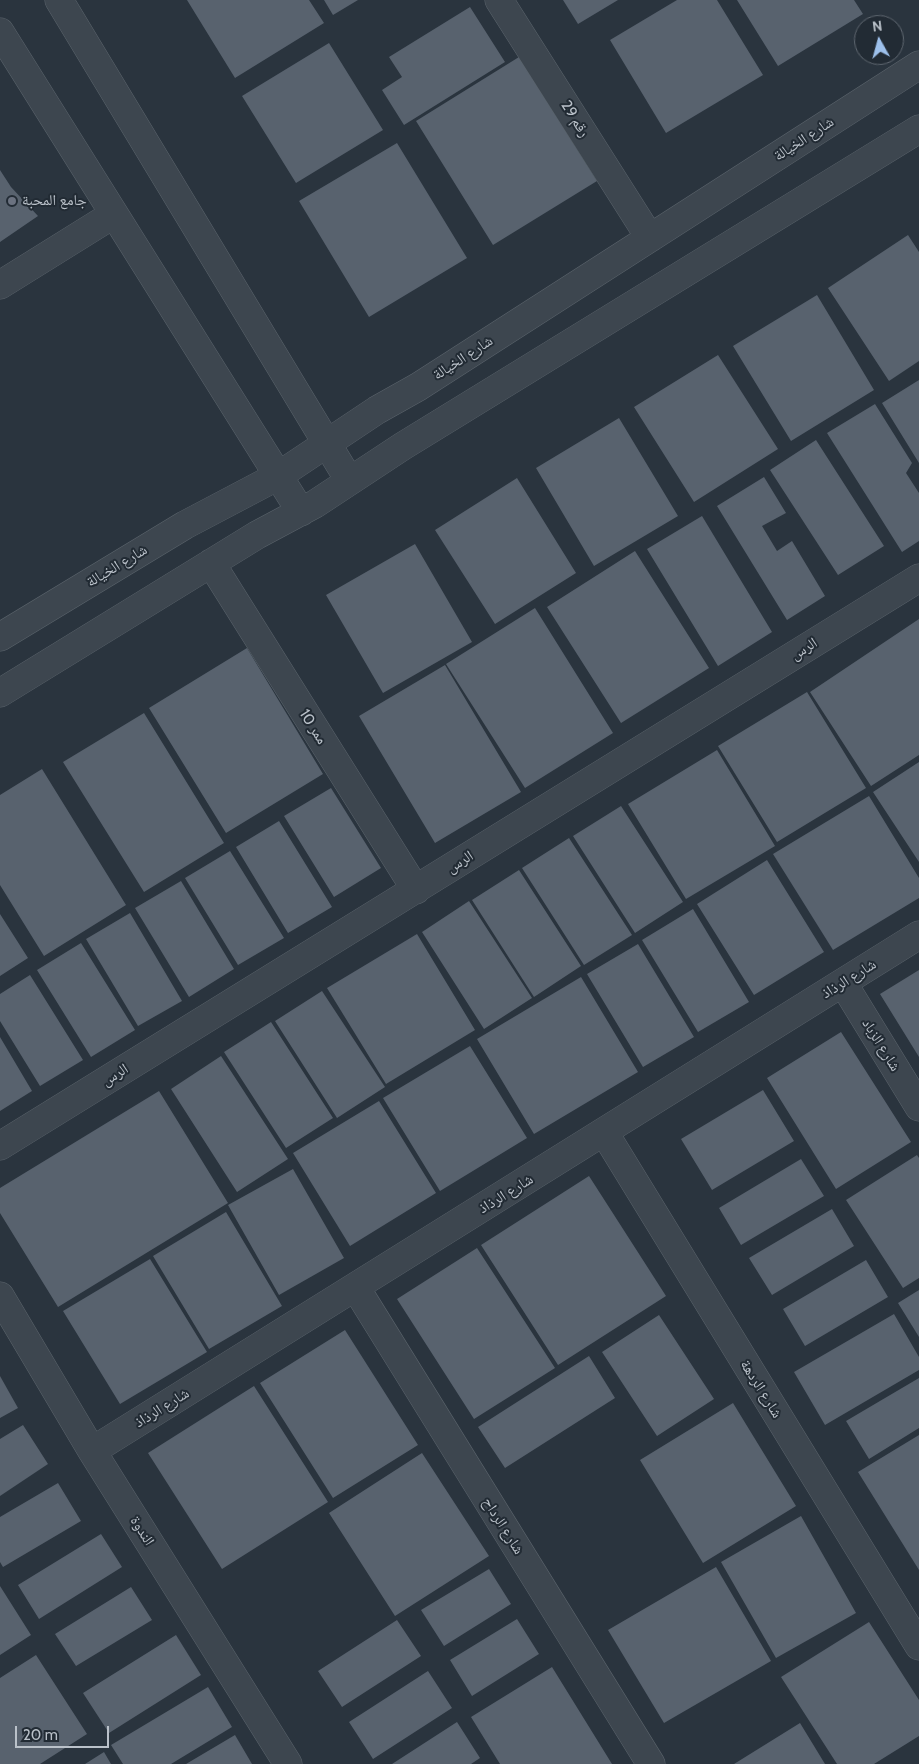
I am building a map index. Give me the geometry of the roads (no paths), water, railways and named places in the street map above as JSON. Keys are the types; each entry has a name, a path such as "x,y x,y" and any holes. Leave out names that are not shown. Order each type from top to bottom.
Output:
{"street":[{"path":"59,0 349,480"},
{"name":"رقم 29","path":"499,0 650,238"},
{"path":"0,32 301,512"},
{"name":"شارع الخيالة","path":"0,637 186,525 278,476 377,410 418,387 919,66"},
{"path":"0,693 216,560 301,512 438,424 919,129"},
{"path":"0,285 114,214"},
{"path":"418,387 364,427 380,449 438,424"},
{"path":"186,525 231,512 248,519 247,528 216,560"},
{"name":"ممر 10","path":"216,560 416,890"},
{"name":"الرس","path":"0,1146 919,578"},
{"name":"شارع الرذاذ","path":"92,1451 919,935"},
{"name":"شارع الزباد","path":"843,983 919,1106"},
{"name":"شارع الردهة","path":"604,1132 919,1646"},
{"name":"شارع الرداح","path":"356,1288 651,1764"},
{"name":"الندوة","path":"0,1296 92,1451 288,1764"}],"place":[{"name":"جامع المحبة","path":"12,201"}]}
